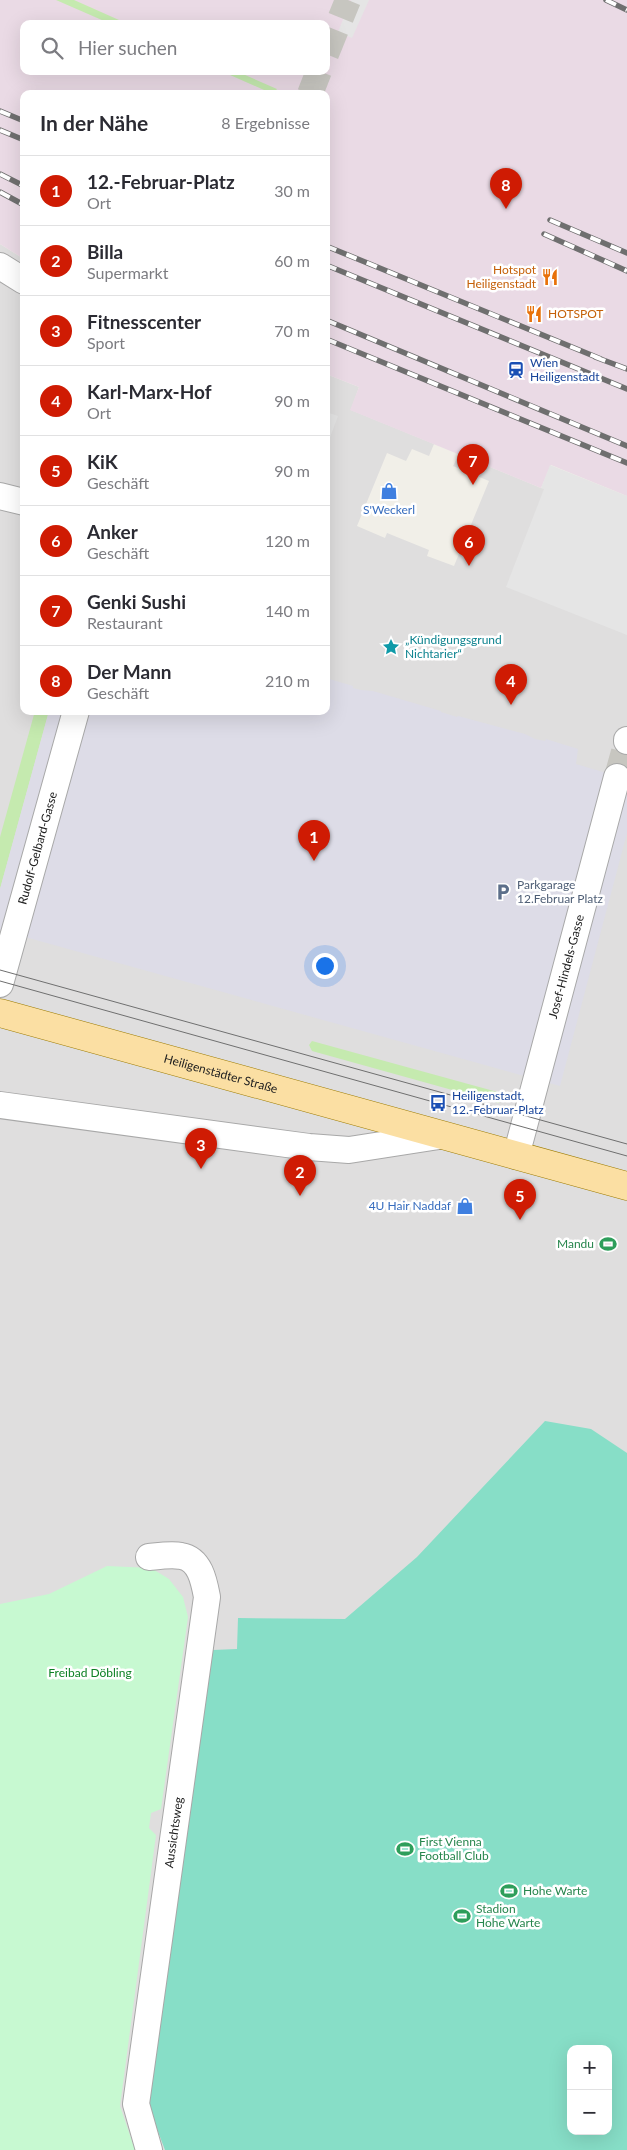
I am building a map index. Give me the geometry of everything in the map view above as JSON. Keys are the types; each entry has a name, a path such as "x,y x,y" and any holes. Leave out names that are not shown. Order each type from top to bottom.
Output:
{"main road":[{"name":"Heiligenstädter Straße","path":"0,1014 439,1136 627,1186"}],"street":[{"path":"0,266 20,278"},
{"path":"0,496 20,501"},
{"name":"Rudolf-Gelbard-Gasse","path":"0,984 5,949 75,715"},
{"name":"Josef-Hindels-Gasse","path":"516,1156 617,777"},
{"name":"Heiligenstädter Straße","path":"0,1105 309,1147 349,1150 439,1136"},
{"name":"Aussichtsweg","path":"149,1557 182,1556 196,1565 204,1580 207,1597 136,2104 149,2150"}],"shaded area":[{"path":"0,0 627,0 627,496 551,465 541,488 350,410 359,387 330,376 330,90 20,90 20,256 0,244"},
{"path":"351,0 369,0 352,38 338,32"},
{"path":"0,244 20,256 20,715 330,715 330,376 359,387 351,410 434,444 429,456 412,449 406,461 387,453 357,526 385,538 387,533 429,550 427,556 454,566 489,481 453,466 459,454 541,488 627,496 627,2150 0,2150"},
{"path":"330,413 338,416 330,437"},
{"path":"550,465 627,496 627,635 506,587 544,489 541,488"},
{"path":"330,679 353,686 353,688 373,691 457,717 578,749 576,764 627,779 627,833 560,1086 0,930 0,889 48,715 330,715"}],"green space":[{"path":"56,0 74,0 119,20 102,20"},
{"path":"230,75 245,75 277,89 264,90"},
{"path":"34,715 48,715 0,889 0,837"},
{"path":"312,1041 501,1093 499,1103 312,1051 309,1045"},
{"name":"First Vienna Football Club","path":"545,1421 591,1429 627,1453 627,2150 165,2150 146,2100 213,1650 237,1649 238,1618 345,1619 417,1557"},
{"name":"Freibad Döbling","path":"107,1566 151,1568 169,1579 183,1597 188,1617 161,1809 151,1813 149,1828 156,1835 120,2106 135,2150 0,2150 0,1604 49,1594"}],"tunnel":[{"path":"330,44 348,0"},
{"path":"312,90 317,75"},
{"path":"617,777 627,741"}],"tram line":[{"path":"0,970 627,1144"},
{"path":"0,981 627,1156"}],"railway":[{"path":"606,0 627,10"},
{"path":"0,111 20,119"},
{"path":"0,130 20,138"},
{"path":"0,174 20,184"},
{"path":"0,192 20,203"},
{"path":"550,220 627,253"},
{"path":"544,234 627,271"},
{"path":"330,248 601,359"},
{"path":"330,267 627,389"},
{"path":"330,322 627,446"},
{"path":"330,341 627,463"},
{"path":"595,357 627,369"}],"place":[{"name":"Der Mann","path":"506,209"},
{"name":"Hotspot Heiligenstadt","path":"550,277"},
{"name":"HOTSPOT","path":"534,314"},
{"name":"Wien Heiligenstadt","path":"516,370"},
{"name":"Genki Sushi","path":"473,485"},
{"name":"S'Weckerl","path":"389,491"},
{"name":"Anker","path":"469,566"},
{"name":"„Kündigungsgrund Nichtarier“","path":"391,647"},
{"name":"Karl-Marx-Hof","path":"511,705"},
{"name":"12.-Februar-Platz","path":"314,861"},
{"name":"Parkgarage 12.Februar Platz","path":"503,892"},
{"name":"Heiligenstadt, 12.-Februar-Platz","path":"438,1103"},
{"name":"Fitnesscenter","path":"201,1169"},
{"name":"Billa","path":"300,1196"},
{"name":"4U Hair Naddaf","path":"465,1206"},
{"name":"KiK","path":"520,1220"},
{"name":"Mandu","path":"608,1244"},
{"name":"First Vienna Football Club","path":"405,1849"},
{"name":"Hohe Warte","path":"509,1891"},
{"name":"Stadion Hohe Warte","path":"462,1916"}]}
